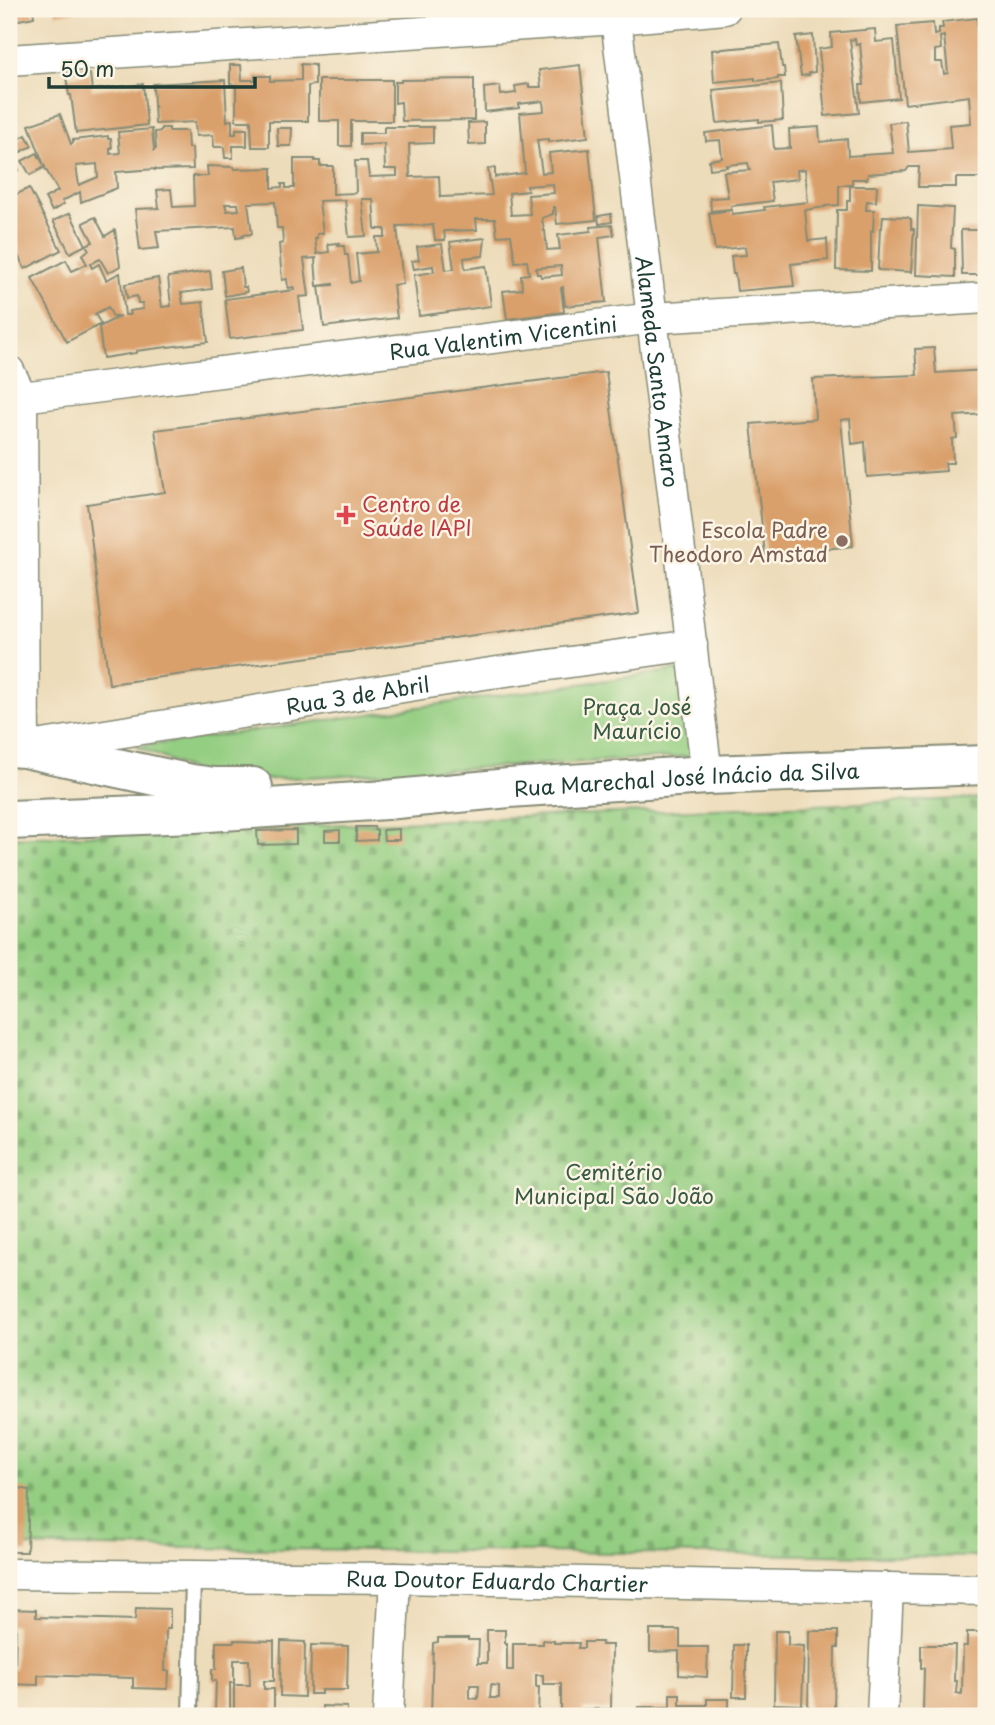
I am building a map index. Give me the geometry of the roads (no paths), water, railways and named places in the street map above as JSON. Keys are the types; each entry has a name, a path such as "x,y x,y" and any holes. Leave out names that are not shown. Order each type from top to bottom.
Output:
{"main road":[{"name":"Rua Marechal José Inácio da Silva","path":"17,747 192,784 242,788 309,785 340,787 359,790 386,800"},
{"path":"17,747 46,772 66,780 194,813"},
{"name":"Rua Marechal José Inácio da Silva","path":"9,820 194,813 707,775 986,765"}],"street":[{"path":"9,60 616,14 724,9"},
{"name":"Alameda Santo Amaro","path":"616,14 707,775"},
{"name":"Rua Valentim Vicentini","path":"15,384 653,318 986,298"},
{"path":"15,384 17,747"},
{"name":"Rua 3 de Abril","path":"17,747 484,674 692,645"},
{"name":"Rua Doutor Eduardo Chartier","path":"9,1574 395,1578 986,1590"},
{"path":"388,1716 395,1578"},
{"path":"882,1716 888,1588"}],"lane":[{"path":"190,1716 193,1576"}],"place":[{"name":"Centro de Saúde IAPI","path":"346,515"},
{"name":"Escola Padre Theodoro Amstad","path":"842,541"}],"park label":[{"name":"Praça José Maurício","path":"637,718"},
{"name":"Cemitério Municipal São João","path":"614,1183"}]}
